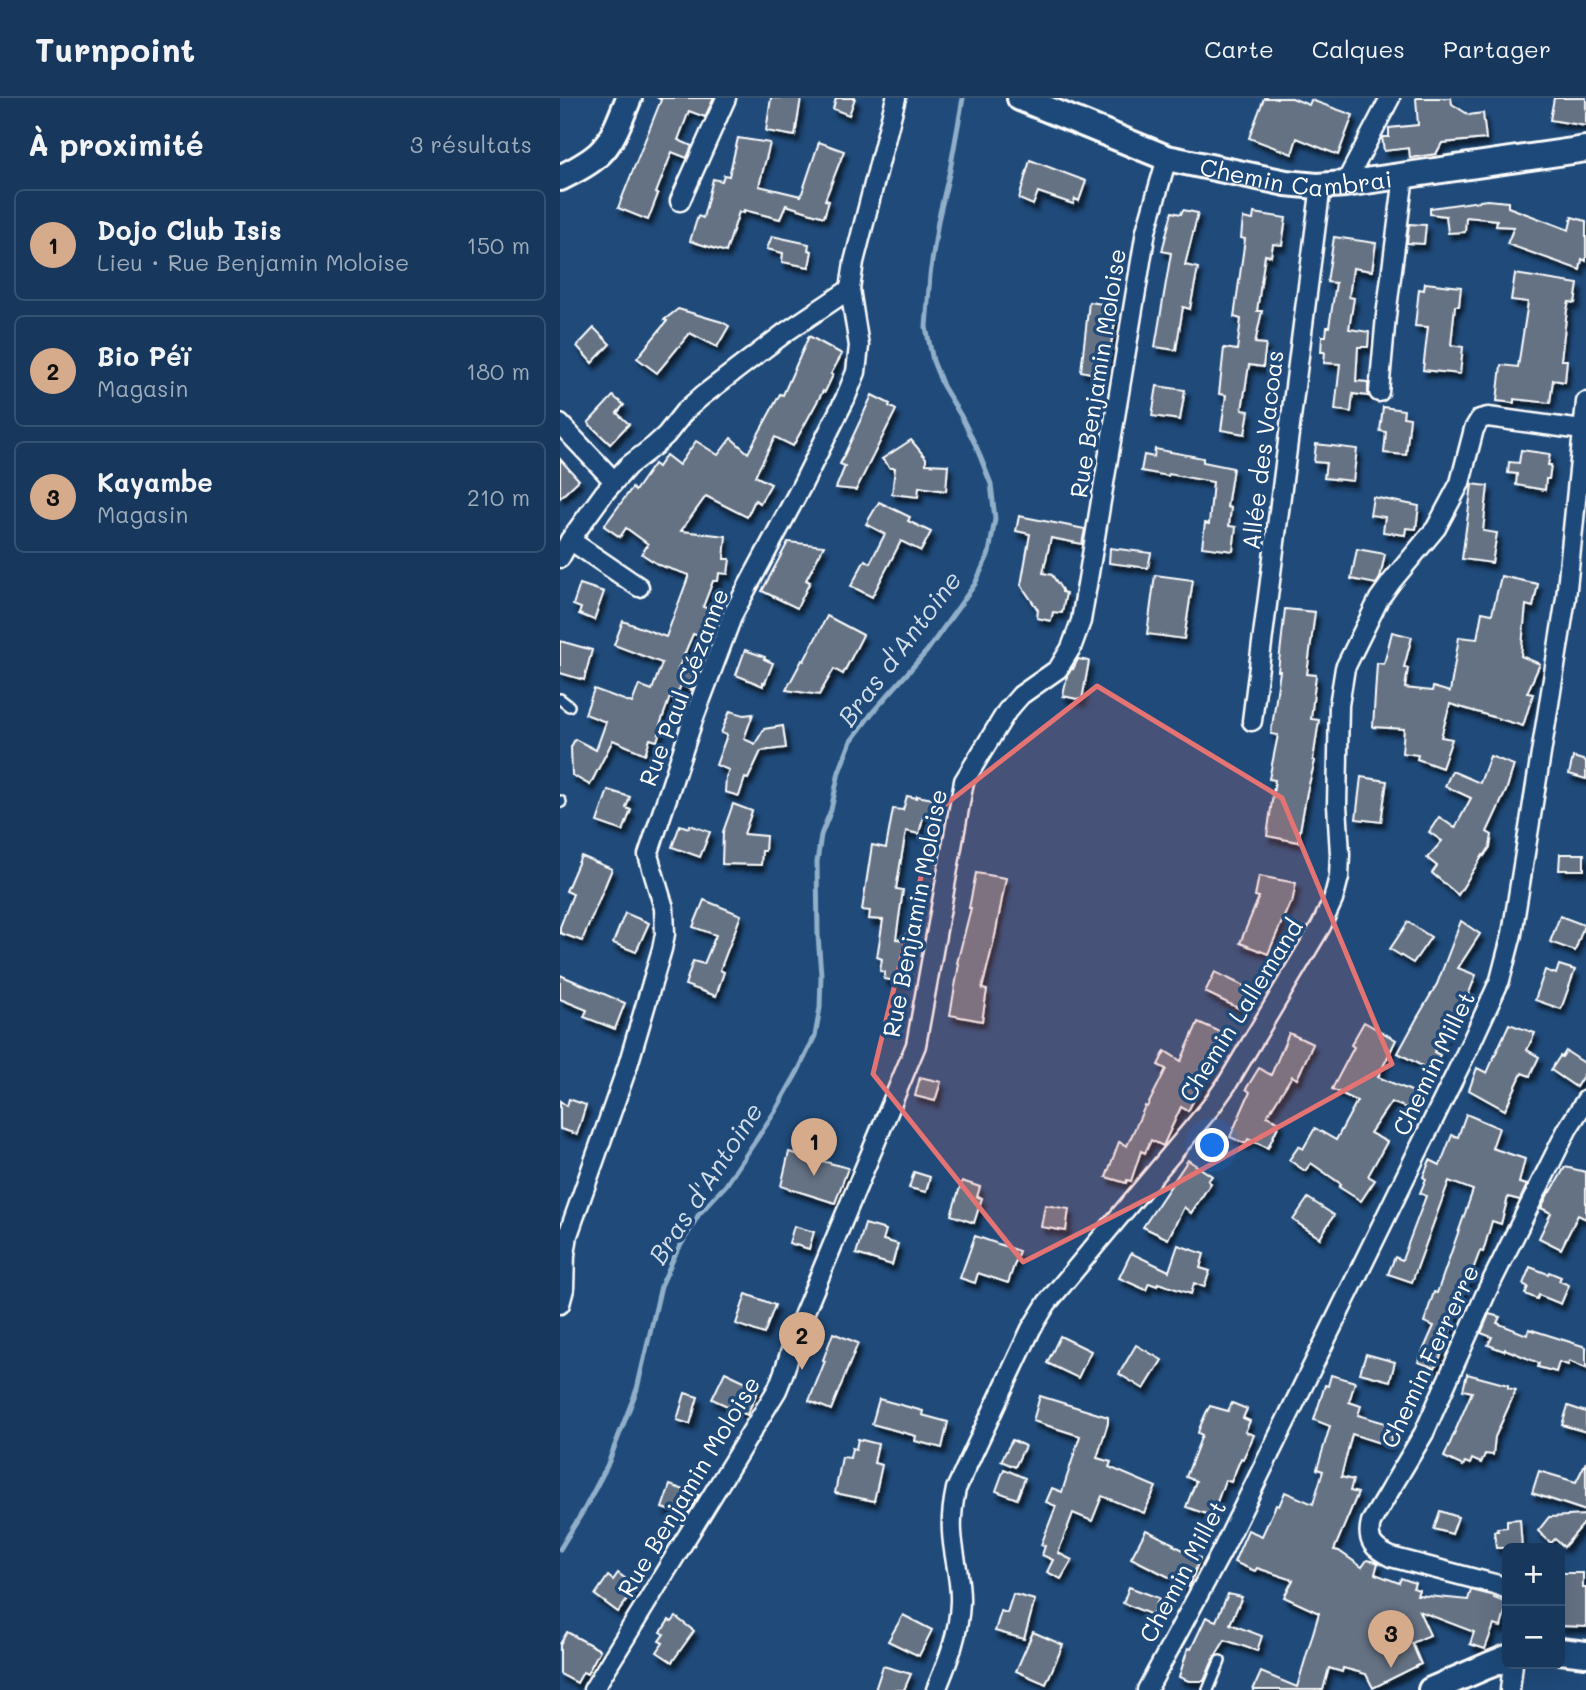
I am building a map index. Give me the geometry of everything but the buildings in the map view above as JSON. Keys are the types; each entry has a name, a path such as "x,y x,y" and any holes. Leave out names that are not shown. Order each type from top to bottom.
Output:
{"street":[{"path":"560,178 602,152 629,98"},
{"path":"680,201 726,98"},
{"name":"Rue Paul Cézanne","path":"560,1304 564,1289 568,1235 628,1065 665,934 664,908 648,855 733,614 845,399 856,372 859,346 850,289 854,262 896,98"},
{"name":"Chemin Cambrai","path":"1020,98 1167,158 1286,183 1333,184 1404,176 1586,149"},
{"path":"1333,184 1390,98"},
{"name":"Rue Benjamin Moloise","path":"593,1690 777,1390 792,1345 916,1045 964,781 1007,711 1021,695 1058,669 1071,648 1081,621 1146,231 1167,158"},
{"path":"1379,391 1404,176"},
{"name":"Allée des Vacoas","path":"1252,721 1333,184"},
{"path":"560,558 570,540 614,481 666,435 685,411 786,332 850,289"},
{"name":"Chemin Millet","path":"1147,1690 1223,1549 1500,980 1512,934 1566,598 1586,402"},
{"name":"Chemin Lallemand","path":"936,1690 959,1623 960,1598 952,1532 952,1509 956,1489 1031,1329 1047,1303 1210,1108 1227,1084 1315,938 1333,900 1339,877 1340,854 1337,805 1341,687 1345,668 1372,612 1392,581 1436,528 1460,483 1474,429 1480,419 1488,417 1582,430"},
{"path":"560,424 614,481"},
{"path":"570,540 639,587"},
{"name":"Chemin Ferrerre","path":"1502,1587 1391,1557 1373,1545 1369,1528 1424,1433 1487,1291 1568,1128 1586,1100"},
{"path":"1565,1652 1586,1654"},
{"path":"1432,1690 1502,1660"},
{"path":"1510,1690 1512,1669"}],"lane":[{"path":"560,699 569,706"},
{"path":"1208,1690 1220,1661"}],"highlighted area":[{"path":"1097,686 1282,798 1392,1064 1163,1191 1023,1262 873,1074 937,811"}],"waterway":[{"name":"Bras d'Antoine","path":"560,1549 607,1466 637,1389 661,1286 675,1255 699,1214 726,1185 776,1110 815,1036 820,1008 821,975 817,862 821,835 851,741 927,651 975,584 989,553 995,519 991,484 976,446 943,386 933,361 926,327 938,221 963,98"}],"place":[{"name":"Dojo Club Isis","path":"814,1176"},
{"name":"Bio Péï","path":"802,1370"},
{"name":"Kayambe","path":"1391,1668"}]}
